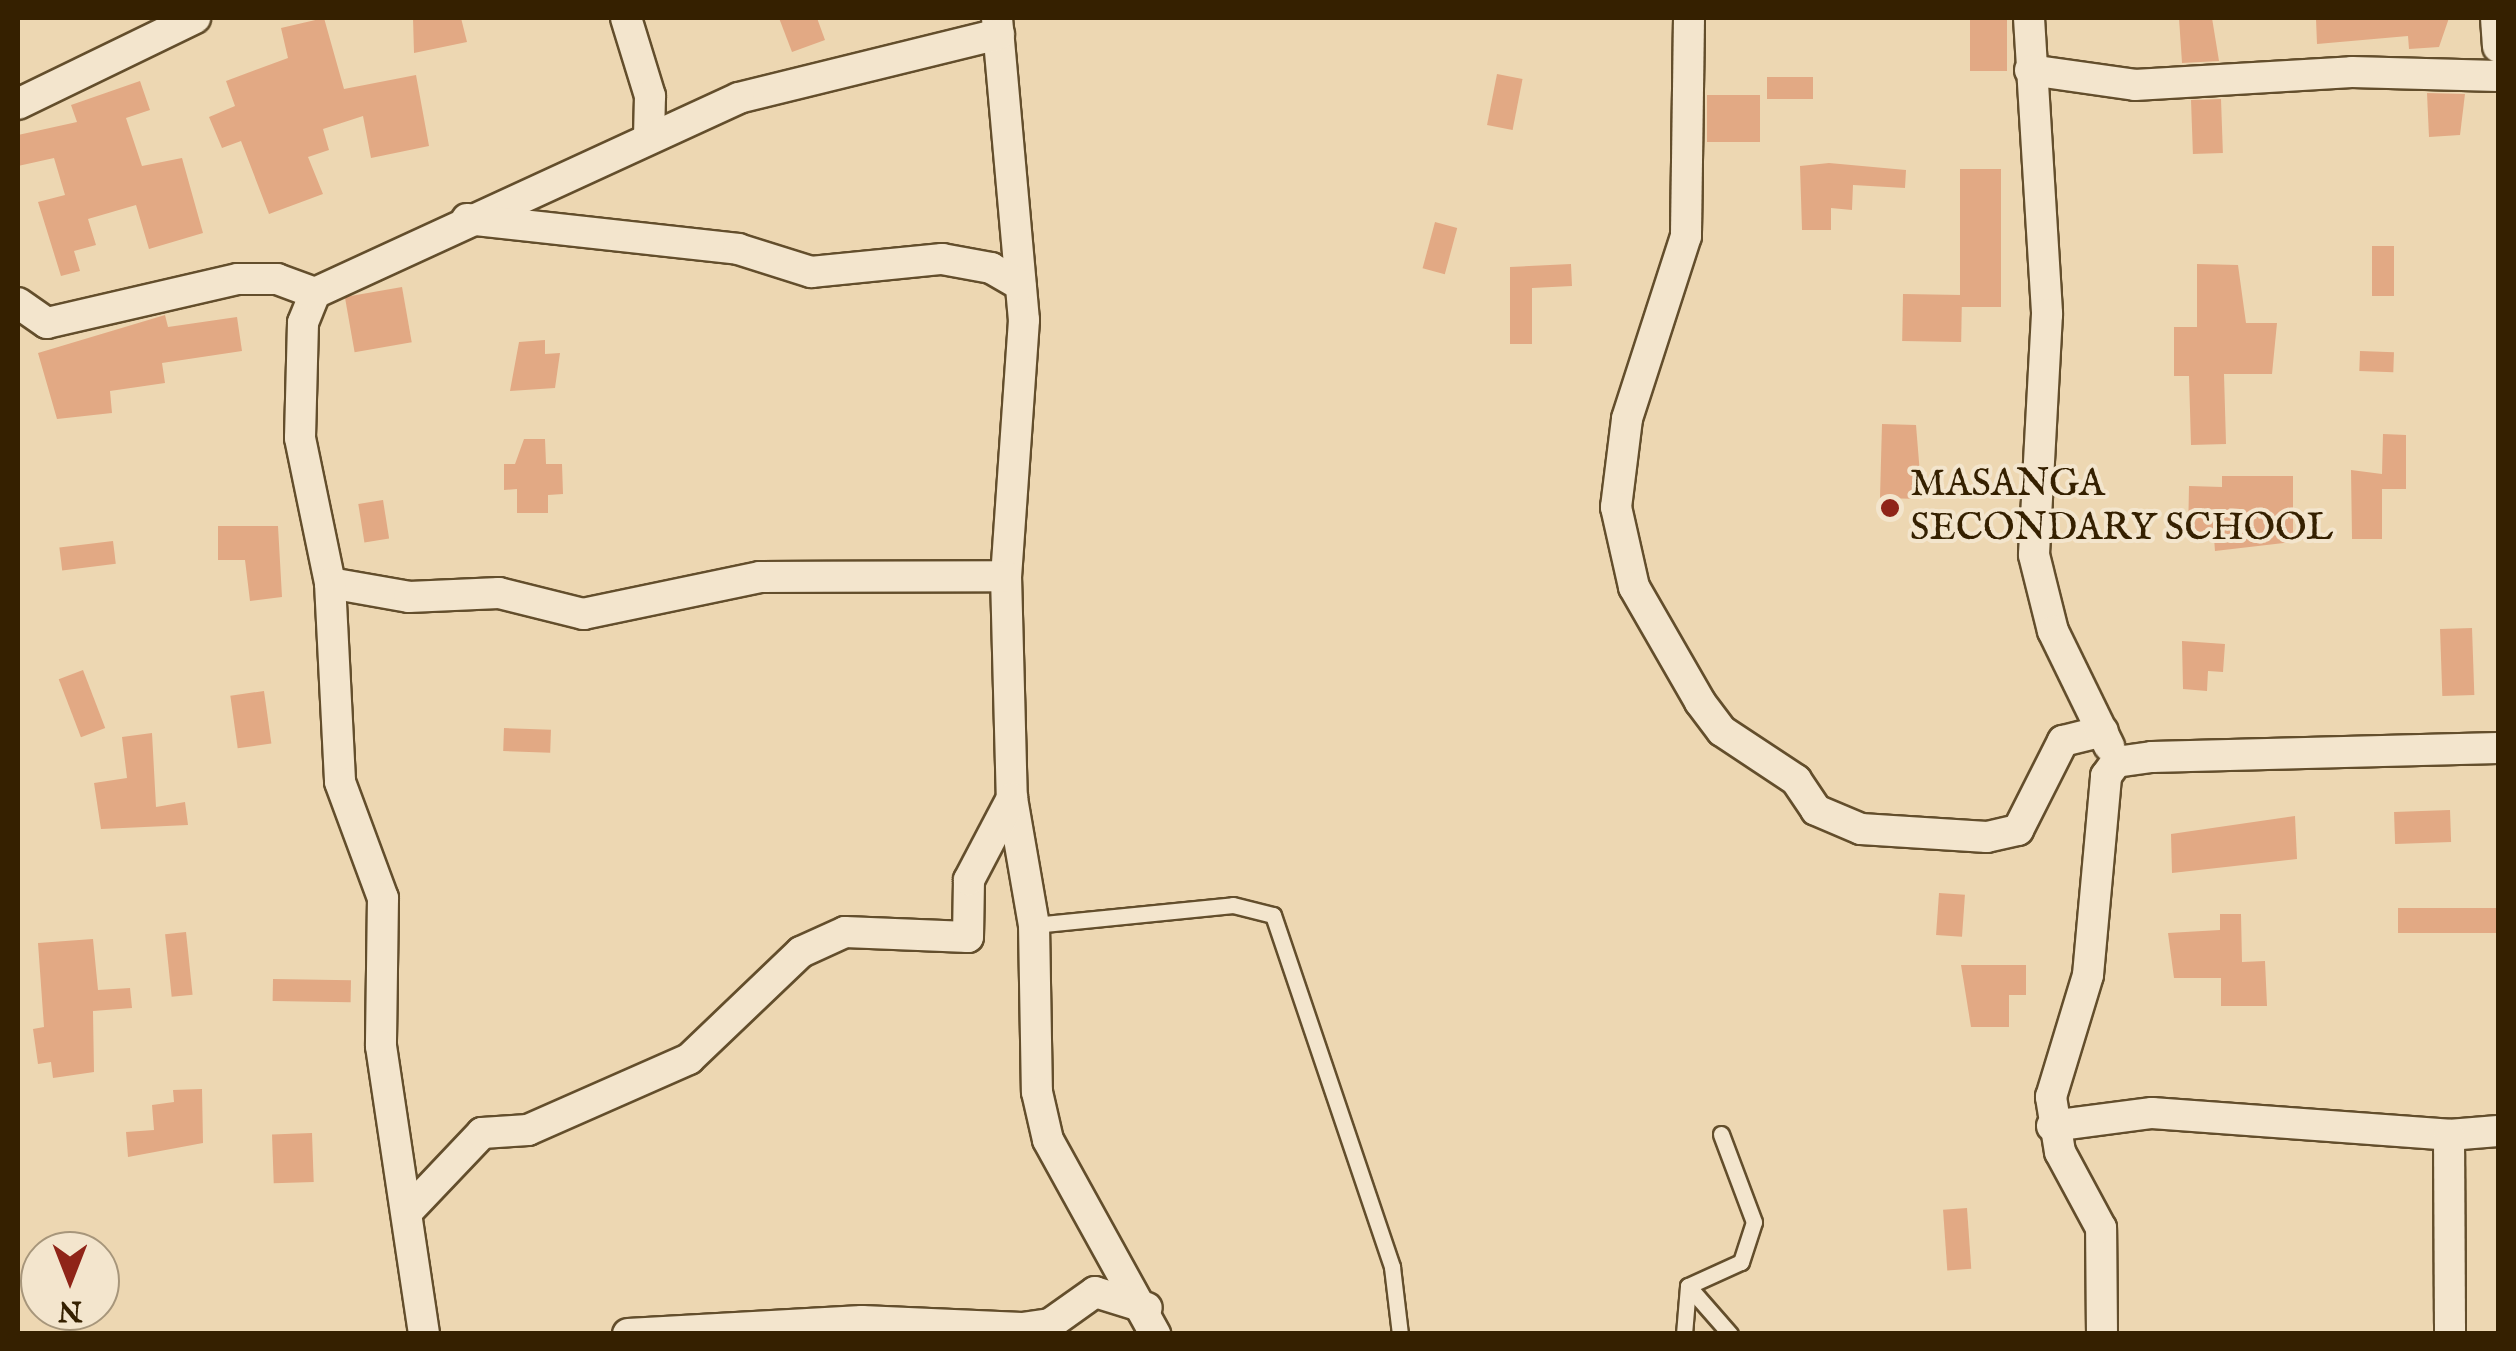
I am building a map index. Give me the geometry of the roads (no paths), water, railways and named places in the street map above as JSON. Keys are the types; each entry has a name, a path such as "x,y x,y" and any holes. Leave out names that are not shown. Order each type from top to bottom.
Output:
{"street":[{"path":"18,104 194,18"},
{"path":"626,18 650,96 650,136"},
{"path":"2029,18 2046,314 2034,555 2053,631 2116,762"},
{"path":"2496,18 2498,47"},
{"path":"1692,21 1686,236 1627,419 1616,507 1634,588 1700,702 1722,731 1796,780 1816,810 1861,829 2018,830 2063,741 2103,730"},
{"path":"424,1334 410,1210 381,1046 383,898 343,804 330,583 300,438 303,322 315,293 466,219 739,98 998,26 1021,285 1006,576 1012,798 1034,925 1036,1092 1048,1140 1151,1321"},
{"path":"2030,70 2134,85 2318,73 2498,76"},
{"path":"466,219 738,249 811,272 942,259 991,268 1021,285"},
{"path":"18,303 47,323 238,279 278,279 315,293"},
{"path":"330,583 410,597 499,594 584,614 760,578 1006,576"},
{"path":"2116,762 2497,739"},
{"path":"2102,1334 2101,1228 2052,1126 2051,1097 2088,975 2106,776 2116,762"},
{"path":"410,1210 451,1160 482,1133 528,1130 689,1059 801,952 830,938 968,937 969,880 1012,798"},
{"path":"2052,1126 2152,1113 2449,1135 2498,1131"},
{"path":"2449,1135 2450,1334"},
{"path":"395,1141 451,1160"},
{"path":"628,1334 862,1321 1022,1328 1050,1324 1095,1292 1151,1321"}],"lane":[{"path":"1034,925 1233,906 1273,915 1392,1267 1400,1334"},
{"path":"1688,1286 1741,1262 1749,1248 1752,1196 1722,1134"},
{"path":"1684,1334 1688,1286"},
{"path":"1688,1286 1730,1334"}],"place":[{"name":"MASANGA SECONDARY SCHOOL","path":"1890,508"}]}
